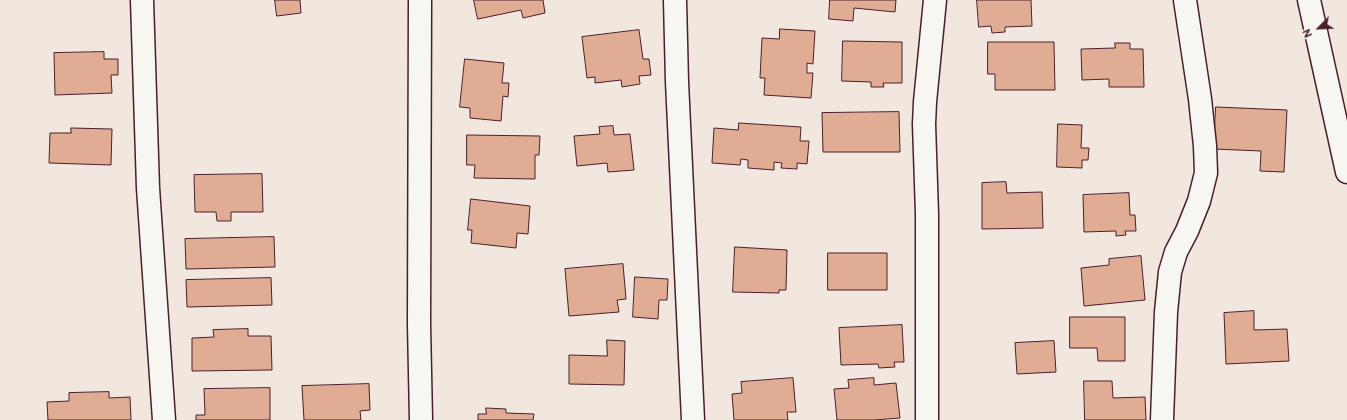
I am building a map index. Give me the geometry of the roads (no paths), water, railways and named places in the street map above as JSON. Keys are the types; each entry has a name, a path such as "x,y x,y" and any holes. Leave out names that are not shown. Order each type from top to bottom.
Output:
{"street":[{"path":"142,0 148,188 164,420"},
{"path":"420,0 419,324 421,420"},
{"path":"676,0 677,82 693,420"},
{"path":"928,420 927,214 924,124 935,0"},
{"path":"1162,420 1166,312 1170,272 1176,252 1187,231 1199,201 1206,169 1200,99 1185,0"},
{"path":"1309,0 1347,172"}]}
